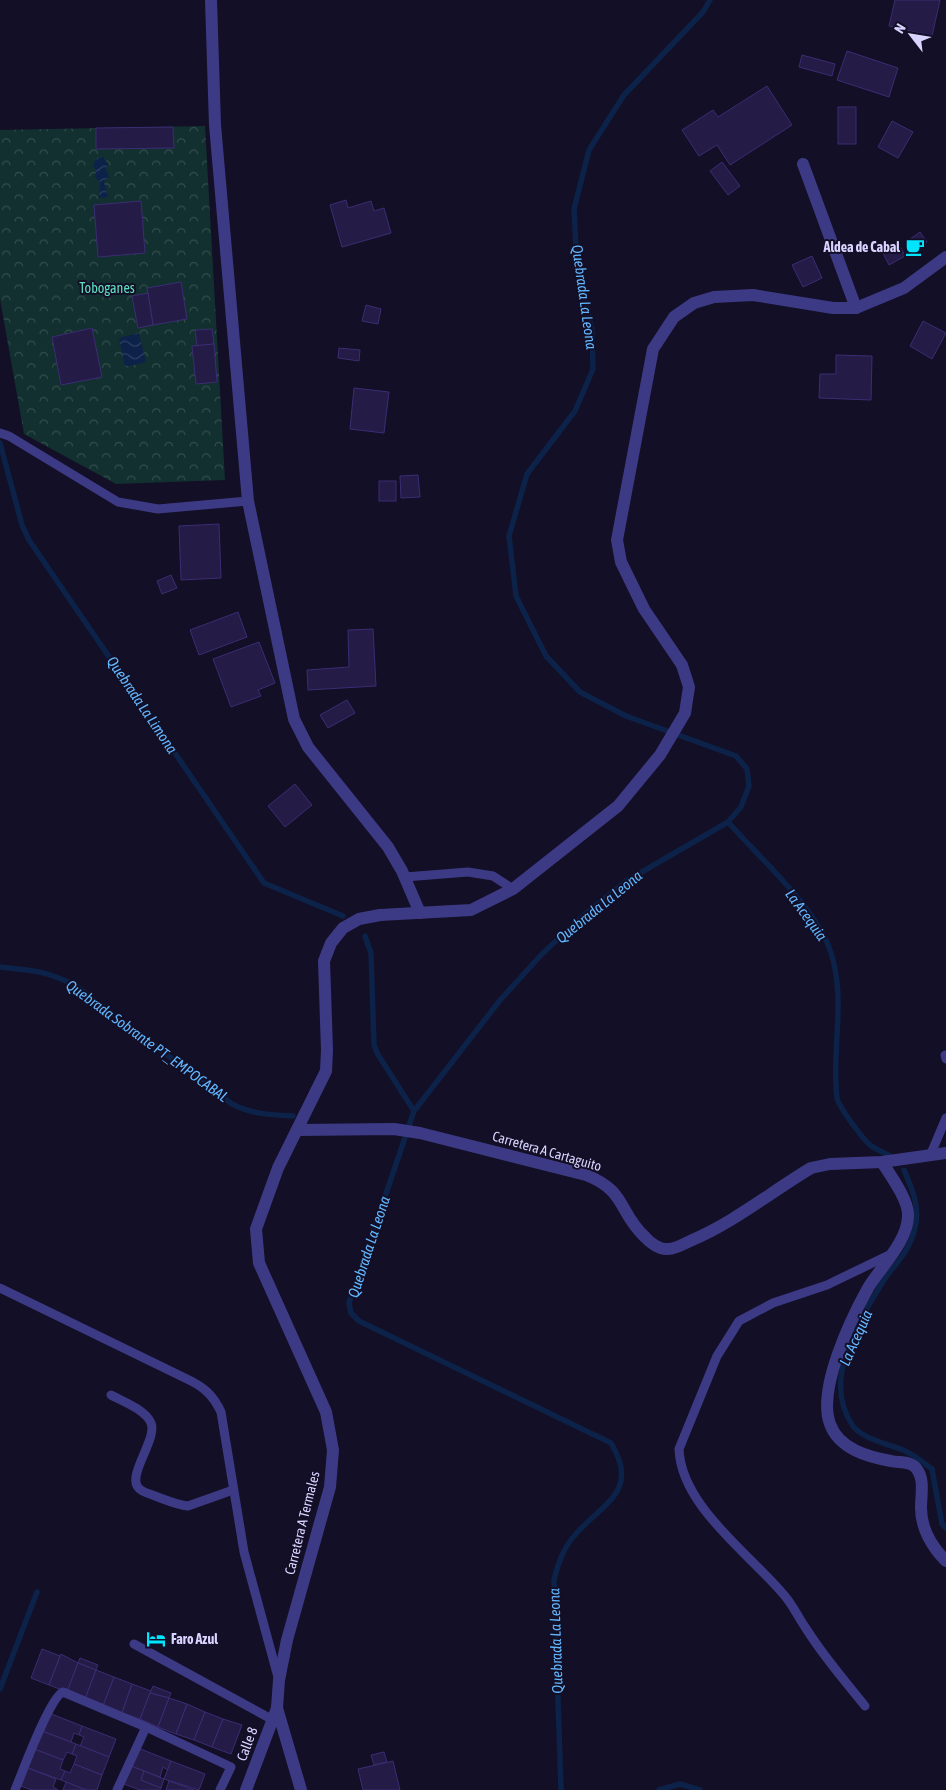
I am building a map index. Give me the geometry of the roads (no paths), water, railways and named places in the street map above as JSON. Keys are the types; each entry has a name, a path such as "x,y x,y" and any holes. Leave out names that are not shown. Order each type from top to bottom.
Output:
{"street":[{"path":"212,0 215,125 248,501 294,719 308,747 388,848 405,877 420,912"},
{"path":"803,164 856,308 904,288 946,257"},
{"name":"Carretera A Termales","path":"301,1790 275,1714 279,1680 290,1630 330,1487 333,1450 326,1412 259,1263 256,1229 272,1182 326,1071 324,961 331,943 342,928 359,919 380,915 471,910 513,889 618,806 660,755 685,713 688,687 682,665 644,609 621,562 617,540 653,348 674,317 694,303 714,298 753,294 833,308 856,308"},
{"name":"Carretera A Cartaguito","path":"298,1130 394,1129 420,1132 586,1175 602,1181 618,1195 634,1225 645,1238 657,1246 668,1249 710,1232 811,1168 830,1164 882,1162 946,1153"},
{"path":"882,1162 898,1187 908,1215 904,1232 892,1254 868,1288 840,1347 827,1392 829,1424 842,1442 864,1455 910,1463 917,1469 923,1486 921,1510 925,1531 937,1552 946,1561"},
{"name":"Calle 8","path":"246,1790 275,1714"}],"lane":[{"path":"0,433 9,436 118,502 158,508 248,501"},
{"path":"405,877 468,872 493,876 513,889"},
{"path":"930,1156 946,1118"},
{"path":"865,1706 807,1631 785,1596 720,1527 699,1501 686,1482 680,1462 680,1449 717,1356 740,1321 773,1303 827,1285 892,1254"},
{"path":"0,1288 202,1386 214,1398 221,1412 244,1552 279,1680"},
{"path":"111,1395 147,1417 152,1424 152,1432 136,1475 136,1483 140,1490 180,1505 188,1506 233,1490"},
{"path":"134,1644 275,1714"},
{"path":"15,1790 49,1710 60,1694 66,1692 230,1767 220,1790"},
{"path":"117,1790 146,1727"}],"water":[{"path":"103,157 108,164 106,170 109,176 104,182 108,197 99,198 100,182 95,177 96,171 93,166 97,158"},
{"path":"139,333 146,362 125,367 119,338"}],"waterway":[{"name":"Quebrada La Leona","path":"561,1790 554,1580 561,1556 567,1545 585,1524 614,1496 620,1485 622,1474 619,1460 611,1443 359,1321 351,1313 349,1303 414,1111 501,999 542,954 583,916 628,880 728,822 741,807 749,786 747,769 736,756 626,716 580,692 546,656 516,596 509,536 527,474 575,411 593,369 592,330 577,266 574,209 589,150 624,95 703,12 710,0"},
{"name":"Quebrada La Limona","path":"0,443 22,525 29,540 264,883 343,916"},
{"name":"La Acequia","path":"728,822 785,883 823,934 835,968 837,986 837,1098 846,1115 866,1141 890,1156"},
{"name":"Quebrada La Limona","path":"365,936 371,953 374,1045 377,1053 414,1111"},
{"name":"Quebrada Sobrante PT_EMPOCABAL","path":"0,967 39,972 57,977 76,986 232,1104 254,1112 293,1116"},
{"name":"La Acequia","path":"904,1170 915,1200 917,1216 914,1232 908,1247 882,1283 854,1334 846,1353 841,1390 844,1409 857,1430 869,1438 907,1452 932,1469 942,1524 946,1528"},
{"path":"0,1689 37,1592"},
{"name":"Quebrada La Leona","path":"659,1790 680,1784 700,1790"}],"place":[{"name":"Aldea de Cabal","path":"915,247"},
{"name":"Faro Azul","path":"156,1639"}],"park label":[{"name":"Toboganes","path":"107,288"}]}
